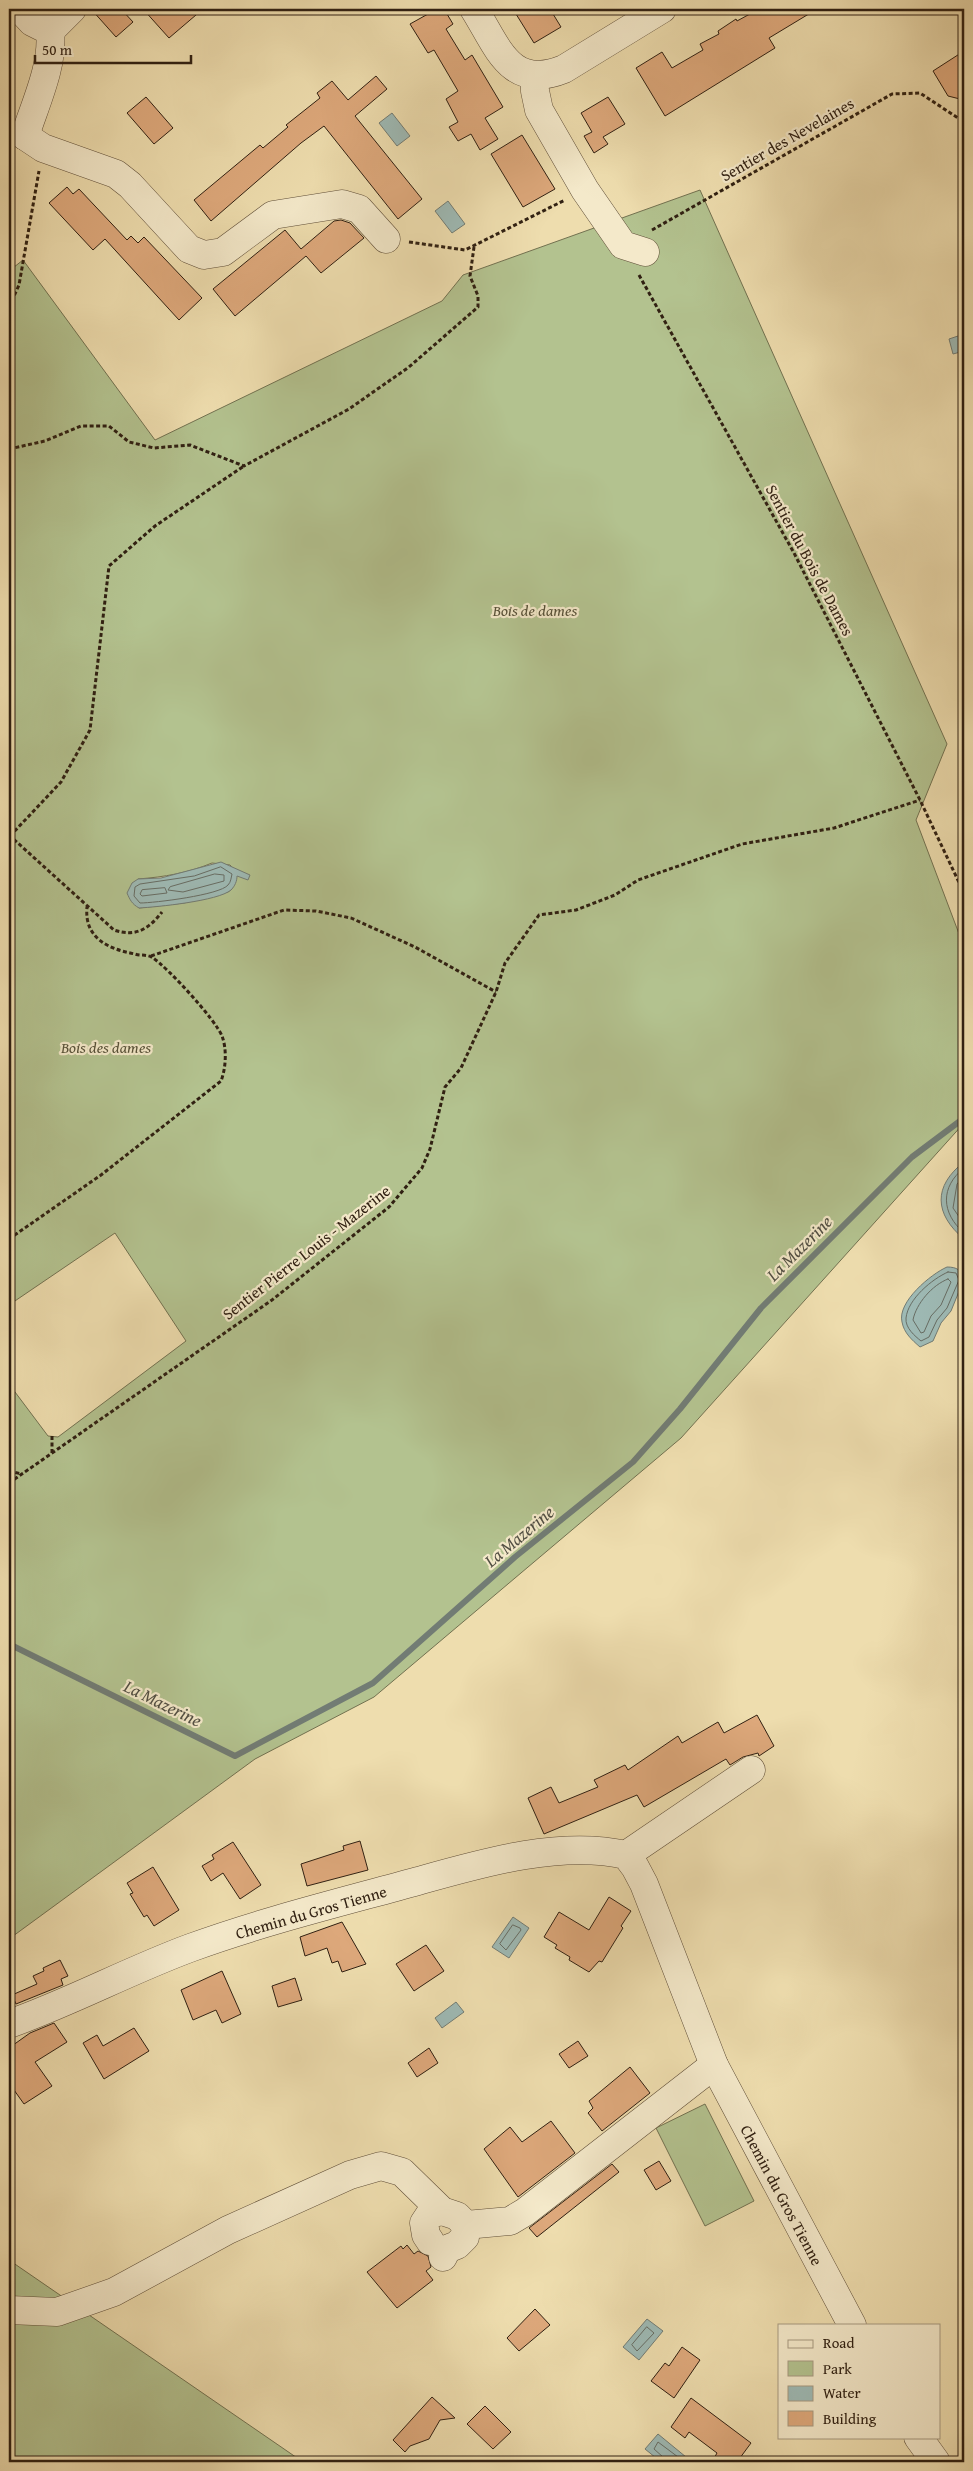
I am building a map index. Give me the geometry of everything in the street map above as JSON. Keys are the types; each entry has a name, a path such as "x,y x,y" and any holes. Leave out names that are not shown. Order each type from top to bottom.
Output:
{"street":[{"path":"20,9 32,22 50,31"},
{"path":"72,9 50,31 46,69 25,141 116,174 130,185 189,249 204,254 223,252 273,215 342,204 359,209 386,239"},
{"path":"474,9 508,63 521,73 534,75 550,75 564,69 662,9"},
{"path":"534,75 539,110 584,190 634,248"},
{"path":"626,1855 751,1770"},
{"name":"Chemin du Gros Tienne","path":"9,2024 189,1948 258,1926 482,1863 542,1853 587,1851 626,1855 644,1884 714,2065 851,2324"},
{"path":"9,2310 57,2312 114,2292 228,2230 350,2175 381,2166 402,2172 442,2211 457,2216 466,2225 510,2222 714,2065"},
{"path":"442,2211 430,2214 424,2223 426,2235 437,2248 457,2245 465,2237 466,2225"},
{"path":"919,2438 936,2462"}],"path":[{"name":"Sentier des Nevelaines","path":"634,248 892,94 920,92 964,122"},
{"path":"9,307 19,285 25,141"},
{"path":"386,239 465,250 584,190"},
{"path":"162,912 142,930 128,935 114,930 9,836 61,782 90,730 109,566 155,526 244,466 349,409 409,367 478,307 478,296 470,276 474,247"},
{"name":"Sentier du Bois de Dames","path":"634,248 794,553 920,800 964,893"},
{"path":"9,448 45,441 81,426 109,426 129,442 154,448 190,445 244,466"},
{"name":"Sentier Pierre Louis - Mazerine","path":"9,1483 272,1300 389,1207 422,1168 430,1149 445,1087 461,1068 496,992 505,963 538,915 576,910 615,895 638,880 742,844 834,828 920,800"},
{"path":"87,907 86,919 94,937 115,950 151,956 284,910 316,911 351,918 414,947 496,992"},
{"path":"9,1239 101,1175 221,1081 226,1069 222,1036 209,1016 161,964 151,956"},
{"path":"52,1436 52,1454"},
{"path":"9,1471 22,1474"}],"green space":[{"path":"700,190 947,744 916,820 964,947 964,1123 681,1438 374,1697 255,1759 9,1939 9,1384 48,1436 58,1437 186,1341 115,1233 9,1305 9,271 23,260 155,440 442,301 463,275","holes":["212,863 230,865 234,869 232,889 228,892 184,903 139,908 138,879 176,874"]},
{"path":"705,2104 754,2201 705,2226 656,2128"},
{"path":"9,2260 303,2462 9,2462"}],"water":[{"path":"392,113 410,136 397,146 379,123"},
{"path":"448,201 465,224 452,233 435,211"},
{"path":"964,334 964,351 953,354 949,339"},
{"path":"221,862 250,875 248,880 237,876 234,887 224,894 187,903 139,908 132,902 127,893 132,883 138,879 161,878"},
{"path":"964,1162 964,1239 947,1220 941,1200 942,1190 947,1181"},
{"path":"947,1267 958,1270 964,1279 951,1311 941,1323 933,1341 920,1347 906,1333 902,1322 902,1314 910,1298 924,1282"},
{"path":"513,1917 529,1928 509,1958 492,1947"},
{"path":"456,2002 464,2012 442,2028 435,2018"},
{"path":"647,2319 663,2331 639,2360 623,2347"},
{"path":"658,2434 686,2457 682,2462 661,2462 645,2449"}],"building":[{"path":"91,9 121,9 133,22 116,37"},
{"path":"143,9 203,9 169,38"},
{"path":"437,9 444,9 453,24 446,29 465,60 472,55 503,107 485,118 498,139 480,150 471,134 458,141 449,127 458,122 446,99 458,91 434,50 428,53 410,24"},
{"path":"528,9 550,9 561,27 534,43 516,14"},
{"path":"759,9 817,9 769,38 775,48 665,116 636,68 662,52 672,68 703,50 700,44 719,34 718,31 736,19 737,21"},
{"path":"964,51 964,100 948,96 933,71"},
{"path":"376,76 387,89 355,116 422,199 398,219 324,126 301,143 211,221 194,200 260,145 263,148 288,127 286,125 320,98 317,93 332,81 348,100"},
{"path":"146,97 173,128 154,144 127,113"},
{"path":"608,97 625,124 603,137 608,144 594,153 584,136 592,132 581,113"},
{"path":"522,135 555,189 523,207 491,154"},
{"path":"67,187 73,194 79,189 127,240 131,236 138,243 144,237 202,298 179,320 105,239 93,250 49,203"},
{"path":"341,220 350,223 364,238 321,273 306,256 235,316 213,289 285,230 301,249 334,221"},
{"path":"757,1715 774,1746 759,1756 758,1753 743,1757 730,1765 726,1759 644,1807 637,1795 544,1834 528,1798 551,1787 559,1803 598,1787 594,1780 625,1765 628,1770 678,1736 682,1743 718,1722 724,1733"},
{"path":"360,1841 368,1870 307,1886 301,1864 344,1850 343,1846"},
{"path":"233,1842 261,1885 240,1899 223,1873 211,1881 202,1866 214,1859 212,1855"},
{"path":"153,1867 179,1910 154,1926 147,1915 144,1917 130,1894 133,1893 127,1883"},
{"path":"609,1897 631,1911 602,1962 599,1961 589,1972 569,1960 570,1957 555,1948 557,1945 544,1937 559,1912 589,1930"},
{"path":"342,1922 366,1964 342,1972 338,1961 332,1963 327,1948 305,1956 300,1937"},
{"path":"426,1945 444,1971 414,1991 396,1964"},
{"path":"60,1960 68,1976 61,1979 63,1985 16,2004 12,1995 37,1984 33,1976 44,1971 43,1968"},
{"path":"222,1971 241,2014 222,2023 216,2010 193,2020 181,1990"},
{"path":"295,1978 302,2000 278,2007 272,1986"},
{"path":"54,2023 67,2042 35,2062 52,2086 24,2104 9,2083 9,2048 30,2033"},
{"path":"134,2028 149,2051 104,2079 83,2043 97,2035 103,2046"},
{"path":"578,2041 588,2056 569,2068 559,2054"},
{"path":"429,2048 438,2063 417,2077 408,2063"},
{"path":"630,2067 650,2093 602,2131 588,2113 593,2108 589,2101"},
{"path":"551,2121 575,2153 518,2197 484,2149 510,2127 522,2142"},
{"path":"659,2161 671,2181 656,2190 644,2170"},
{"path":"612,2164 619,2172 537,2237 529,2228"},
{"path":"407,2245 414,2254 418,2251 428,2256 431,2267 426,2271 433,2280 397,2308 367,2272 401,2246 403,2249"},
{"path":"535,2309 550,2325 519,2351 507,2338"},
{"path":"682,2347 700,2360 674,2398 651,2381 665,2363 669,2366"},
{"path":"432,2397 455,2418 440,2420 429,2439 410,2446 405,2452 393,2440"},
{"path":"691,2398 751,2443 737,2462 712,2462 717,2453 689,2432 685,2438 671,2427"},
{"path":"485,2406 511,2432 493,2449 467,2424"}],"waterway":[{"name":"La Mazerine","path":"9,1644 235,1756 373,1683 515,1557 633,1462 680,1409 761,1308 912,1157 964,1118"}],"park label":[{"name":"Bois de dames","path":"535,610"},
{"name":"Bois des dames","path":"106,1047"}]}
